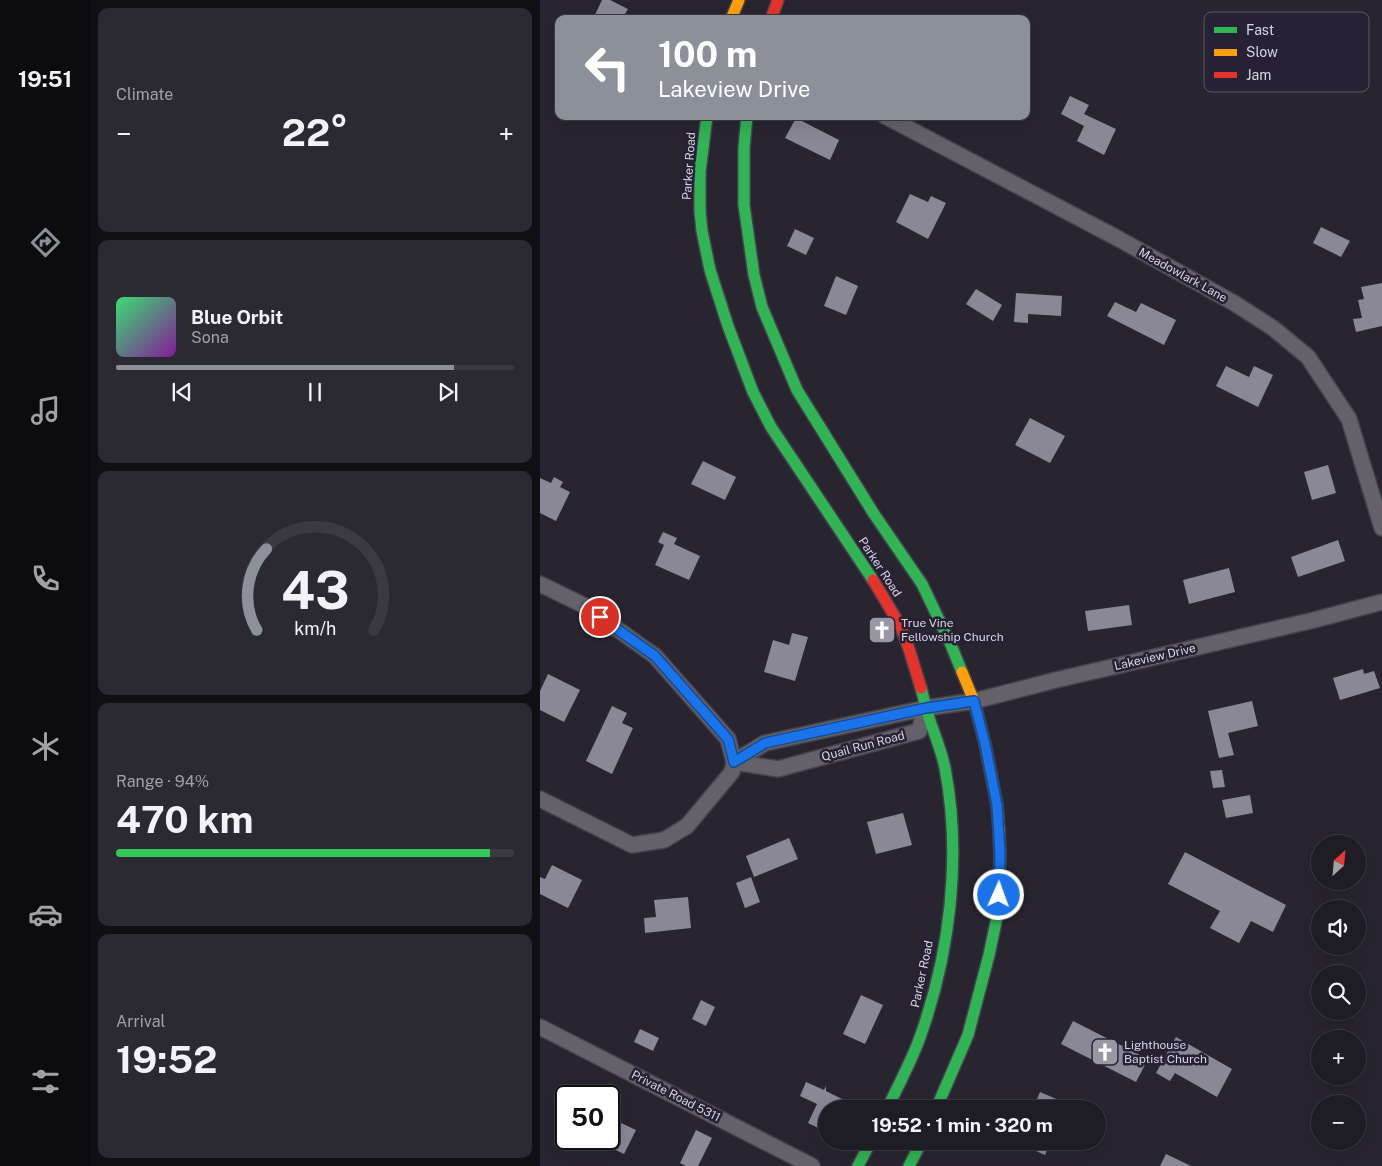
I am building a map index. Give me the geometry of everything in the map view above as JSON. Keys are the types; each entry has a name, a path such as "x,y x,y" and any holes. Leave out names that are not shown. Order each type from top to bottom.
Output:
{"main road":[{"path":"733,15 739,0"},
{"path":"772,15 778,0"},
{"name":"Parker Road","path":"706,120 701,157 699,192 701,227 713,283 723,314 750,386 765,418 896,618 913,656 926,708 944,766 948,793 952,853 950,902 938,975 924,1025 891,1100"},
{"name":"Parker Road","path":"747,120 744,148 744,205 754,275 762,306 797,390 874,514 922,584 951,645 974,701 985,744 997,805 1000,854 996,922 971,1026 940,1100"},
{"path":"858,1166 866,1150"},
{"path":"909,1166 917,1150"}],"street":[{"name":"Meadowlark Lane","path":"893,120 1234,302 1273,328 1308,357 1349,419 1382,528"},
{"path":"540,584 585,606 655,656 728,739 734,762 732,772 687,826 664,840 632,844 540,799"},
{"name":"Lakeview Drive","path":"926,708 974,701 1382,602"},
{"name":"Quail Run Road","path":"926,708 919,731 778,769 734,762 765,743 926,708"},
{"name":"Private Road 5311","path":"540,1026 812,1166"}],"building":[{"path":"602,0 610,0 628,9 624,15 595,15"},
{"path":"1070,96 1089,105 1084,114 1116,129 1104,155 1077,141 1084,126 1061,114"},
{"path":"795,120 800,120 839,140 830,160 785,138"},
{"path":"910,194 928,202 931,196 946,203 928,239 896,222"},
{"path":"1321,227 1350,241 1341,257 1313,243"},
{"path":"795,229 814,238 806,255 787,246"},
{"path":"836,276 858,286 846,315 824,306"},
{"path":"1382,283 1382,326 1356,332 1353,319 1362,318 1358,300 1364,299 1361,287"},
{"path":"976,289 1002,305 993,321 966,304"},
{"path":"1016,293 1062,296 1061,316 1028,314 1028,323 1014,322"},
{"path":"1115,302 1136,312 1141,303 1176,320 1164,345 1107,316"},
{"path":"1226,366 1249,377 1254,366 1273,375 1258,407 1216,386"},
{"path":"1030,418 1065,436 1050,463 1015,445"},
{"path":"703,461 736,477 725,500 691,484"},
{"path":"1328,465 1336,493 1312,500 1304,472"},
{"path":"554,477 563,482 560,487 570,492 556,521 540,513 540,478 551,483"},
{"path":"663,532 677,538 674,544 700,556 689,580 655,565 664,545 658,542"},
{"path":"1338,540 1345,561 1298,577 1291,557"},
{"path":"1229,568 1235,592 1189,604 1183,580"},
{"path":"1129,605 1132,625 1088,631 1085,611"},
{"path":"792,633 808,637 795,681 764,672 773,640 789,645"},
{"path":"1363,669 1364,674 1374,671 1380,688 1340,700 1333,678"},
{"path":"548,674 580,690 564,722 540,710 540,691"},
{"path":"1252,701 1258,726 1228,733 1234,755 1219,758 1208,711"},
{"path":"612,706 627,713 622,723 633,728 612,774 586,761"},
{"path":"1222,770 1225,787 1213,788 1210,771"},
{"path":"1250,795 1253,813 1226,818 1222,800"},
{"path":"903,813 912,845 876,854 867,822"},
{"path":"789,838 798,859 754,877 746,856"},
{"path":"1185,852 1286,905 1273,932 1251,921 1239,943 1210,928 1220,911 1168,884"},
{"path":"552,865 582,880 568,908 540,894 540,877 545,879"},
{"path":"751,877 760,902 745,908 736,883"},
{"path":"688,897 691,928 645,933 644,918 656,917 654,900"},
{"path":"861,995 883,1005 865,1044 843,1034"},
{"path":"701,1000 715,1007 706,1026 692,1019"},
{"name":"Lighthouse Baptist Church","path":"1073,1021 1148,1059 1136,1082 1061,1044"},
{"path":"640,1029 659,1038 653,1051 634,1042"},
{"path":"1176,1037 1232,1069 1217,1097 1175,1073 1170,1081 1156,1073"},
{"path":"806,1082 824,1090 826,1086 826,1091 844,1100 818,1100 818,1128 808,1123 817,1104 800,1096"},
{"path":"1040,1092 1059,1100 1037,1100"},
{"path":"620,1122 636,1130 624,1154 616,1150 620,1150"},
{"path":"696,1130 712,1138 698,1166 686,1166 680,1163"},
{"path":"1034,1150 1047,1150 1045,1155"},
{"path":"1166,1154 1191,1166 1160,1166"}],"traffic: fast":[{"path":"706,120 700,172 702,231 710,270 728,326 753,392 771,427 873,580"},
{"path":"747,120 744,148 744,205 754,275 762,307 797,390 874,514 922,584 962,672"},
{"path":"891,1100 919,1040 930,1008 939,974 950,906 952,871 950,802 944,762 921,688"},
{"path":"940,1100 968,1035 989,955 999,895 999,830"},
{"path":"858,1166 866,1150"},
{"path":"909,1166 917,1150"}],"traffic: slow":[{"path":"733,15 739,0"},
{"path":"962,672 974,701 985,744 997,805 999,830"}],"traffic: jam":[{"path":"772,15 778,0"},
{"path":"873,580 901,627 921,688"}],"place":[{"name":"True Vine Fellowship Church","path":"882,630"},
{"name":"Lighthouse Baptist Church","path":"1105,1052"}],"route":[{"path":"600,617 655,656 728,739 734,762 765,743 926,708 974,701 997,805 1000,854 999,895"}]}
